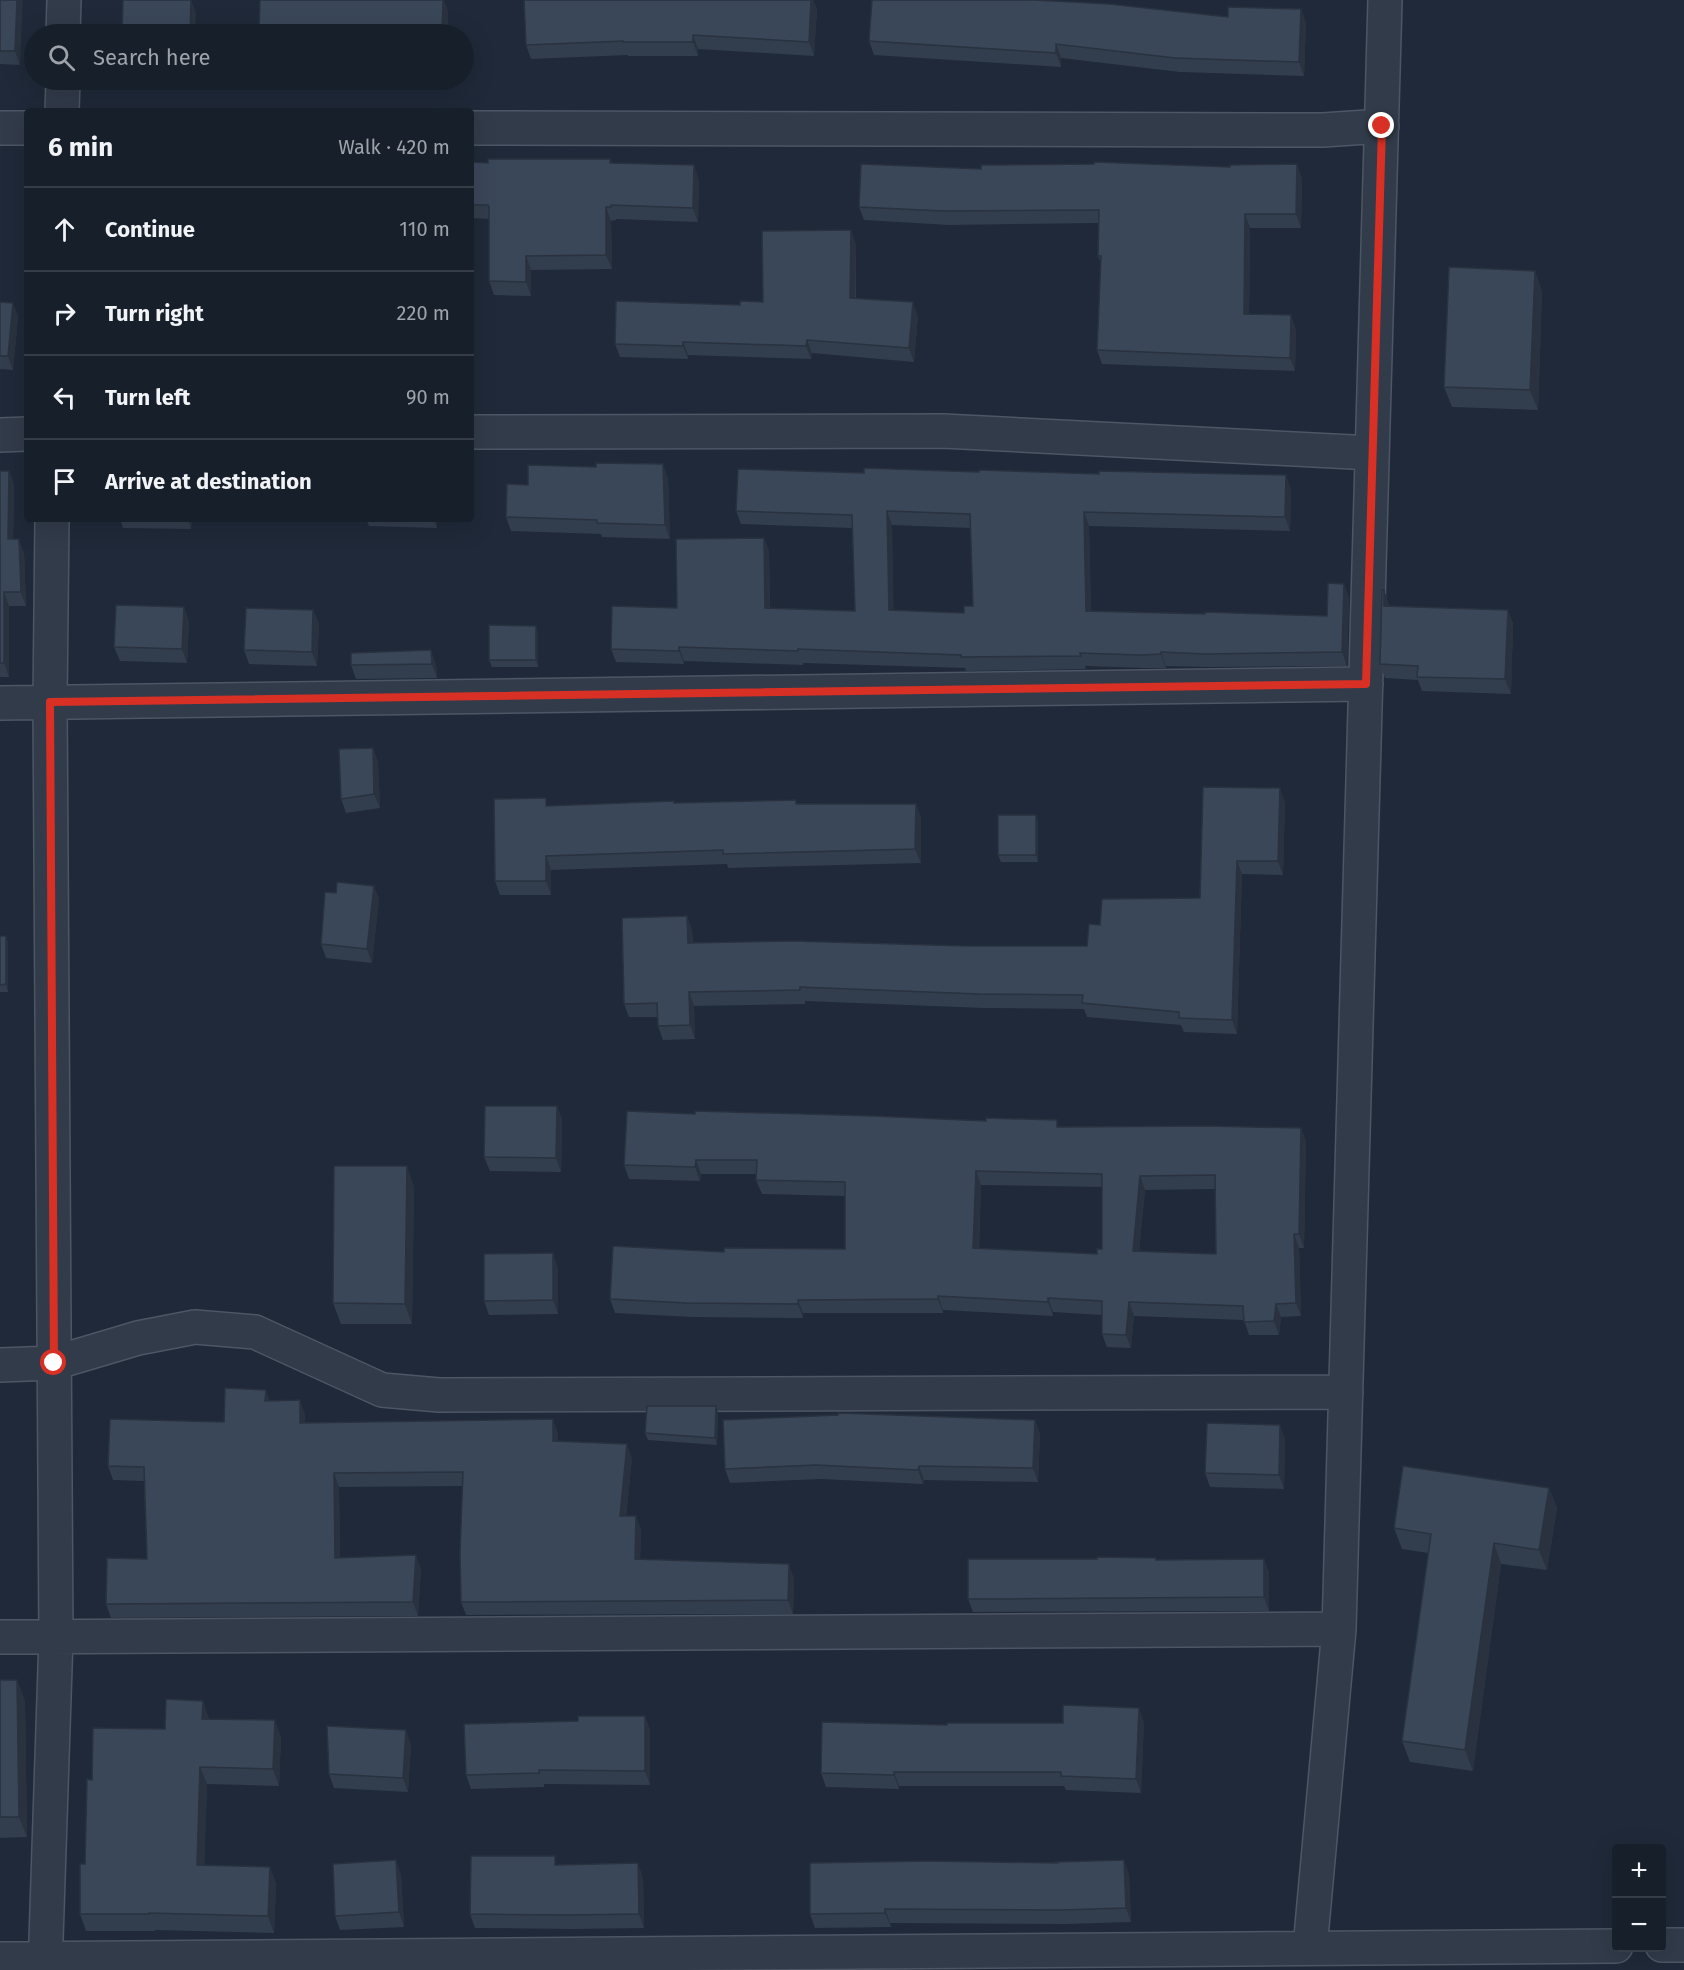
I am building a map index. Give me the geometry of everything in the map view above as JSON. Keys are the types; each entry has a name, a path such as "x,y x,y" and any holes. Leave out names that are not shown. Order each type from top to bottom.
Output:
{"street":[{"path":"63,24 64,0"},
{"path":"1310,1948 1339,1629 1385,0"},
{"path":"62,108 63,90"},
{"path":"474,128 1323,130 1382,126"},
{"path":"0,128 24,128"},
{"path":"474,432 943,431 1372,453"},
{"path":"0,435 24,434"},
{"path":"45,1964 56,1637 50,702 52,522"},
{"path":"0,703 1366,684"},
{"path":"0,1365 54,1363 138,1338 195,1327 255,1332 382,1390 439,1395 1346,1392"},
{"path":"0,1637 1339,1629"},
{"path":"1666,1945 1684,1945"},
{"path":"0,1959 45,1964 1612,1946"}],"building":[{"path":"0,0 17,0 15,51 0,51"},
{"path":"123,0 191,0 190,24 122,24"},
{"path":"260,0 443,0 442,24 259,24"},
{"path":"524,0 811,0 809,42 693,35 693,42 623,41 526,45"},
{"path":"872,0 1035,0 1109,4 1228,17 1228,7 1301,9 1299,62 1175,58 1056,44 1056,53 869,41"},
{"path":"488,159 610,159 610,163 694,165 693,208 611,205 611,207 606,207 606,255 526,256 526,282 489,281 489,207 488,205 474,205 474,162 488,163"},
{"path":"1094,162 1230,167 1230,165 1297,164 1296,214 1245,214 1244,314 1291,315 1290,358 1097,350 1101,256 1098,256 1099,210 944,211 859,207 861,164 981,169 981,165 1094,164"},
{"path":"851,230 850,298 913,302 909,348 807,340 806,346 683,342 683,346 615,344 616,301 740,305 740,301 763,302 762,231"},
{"path":"1449,267 1535,271 1530,390 1444,387"},
{"path":"0,302 13,303 8,356 0,356"},
{"path":"596,463 663,464 665,525 506,517 507,484 528,485 528,465 596,467"},
{"path":"864,468 1099,474 1099,471 1286,475 1285,517 1084,512 1086,611 1327,616 1328,583 1344,584 1342,652 1206,654 1161,652 1161,654 1141,655 1080,653 1081,656 961,657 961,655 798,649 798,651 679,647 679,651 611,649 612,606 677,608 676,539 764,538 765,608 855,611 852,515 736,511 738,469 864,473","holes":["887,511 970,514 973,606 964,606 964,613 889,610"]},
{"path":"0,471 9,471 8,539 19,539 21,592 4,592 4,663 0,663"},
{"path":"1382,590 1384,590 1384,606 1508,610 1505,679 1417,677 1418,666 1380,664"},
{"path":"116,605 184,607 182,649 114,647"},
{"path":"246,608 313,610 312,652 244,650"},
{"path":"489,625 536,626 536,660 489,660"},
{"path":"431,650 432,664 351,665 351,653"},
{"path":"373,748 374,794 341,799 339,749"},
{"path":"1203,787 1280,788 1278,861 1237,861 1232,1020 1179,1018 1179,1012 1082,1003 1083,995 979,994 800,987 800,990 689,992 690,1025 658,1026 657,1003 624,1004 622,918 687,916 688,943 793,941 966,946 1087,946 1089,924 1100,925 1102,899 1200,898"},
{"path":"546,798 546,806 674,801 674,803 796,800 796,804 916,804 915,849 723,854 723,850 546,856 546,881 495,881 494,799"},
{"path":"998,815 1036,815 1036,855 998,855"},
{"path":"337,882 374,886 367,949 321,944 325,892 336,893"},
{"path":"0,936 6,936 6,984 0,985"},
{"path":"485,1106 557,1106 556,1158 484,1157"},
{"path":"627,1111 695,1114 695,1111 986,1121 986,1118 1057,1120 1057,1127 1301,1128 1299,1234 1294,1234 1296,1303 1276,1304 1274,1321 1244,1322 1243,1306 1129,1302 1126,1335 1102,1334 1102,1301 1048,1298 1048,1302 938,1296 938,1299 798,1300 798,1304 687,1303 610,1299 613,1246 724,1252 724,1248 845,1249 845,1182 756,1180 757,1160 696,1160 695,1167 624,1165","holes":["976,1171 1102,1174 1102,1249 1097,1249 1097,1254 973,1248","1215,1175 1216,1254 1133,1251 1140,1176"]},
{"path":"334,1166 407,1166 405,1304 333,1303"},
{"path":"553,1253 553,1300 484,1301 484,1254"},
{"path":"225,1388 266,1390 265,1401 300,1400 300,1423 553,1419 553,1441 627,1444 620,1516 636,1516 635,1559 789,1564 788,1600 461,1602 463,1472 334,1473 335,1558 416,1555 413,1602 106,1604 107,1558 147,1559 144,1467 108,1466 110,1419 224,1422"},
{"path":"647,1406 716,1406 715,1438 645,1433"},
{"path":"838,1413 1035,1420 1033,1468 919,1466 918,1470 816,1465 725,1469 723,1420 838,1415"},
{"path":"1207,1423 1280,1425 1279,1475 1205,1473"},
{"path":"1403,1466 1549,1488 1539,1550 1494,1543 1465,1750 1402,1741 1431,1534 1394,1528"},
{"path":"1097,1557 1156,1558 1156,1560 1264,1559 1264,1597 968,1599 968,1559 1097,1559"},
{"path":"0,1680 17,1680 19,1817 0,1817"},
{"path":"166,1699 203,1701 202,1719 275,1720 273,1769 200,1767 197,1865 270,1867 268,1916 80,1914 80,1864 85,1864 87,1779 92,1780 93,1728 165,1729"},
{"path":"1063,1705 1139,1708 1136,1779 1061,1776 1061,1772 894,1772 894,1775 821,1773 822,1722 947,1725 947,1723 1063,1723"},
{"path":"578,1716 645,1716 645,1771 539,1770 539,1773 466,1775 464,1724 578,1721"},
{"path":"327,1726 406,1730 403,1778 329,1774"},
{"path":"471,1856 555,1856 555,1865 638,1863 639,1914 470,1914"},
{"path":"396,1860 399,1912 335,1916 333,1864"},
{"path":"1124,1860 1126,1908 885,1909 885,1913 810,1914 810,1863 929,1861 1057,1863"}],"route":[{"path":"54,1363 50,702 1366,684 1382,126"}]}
